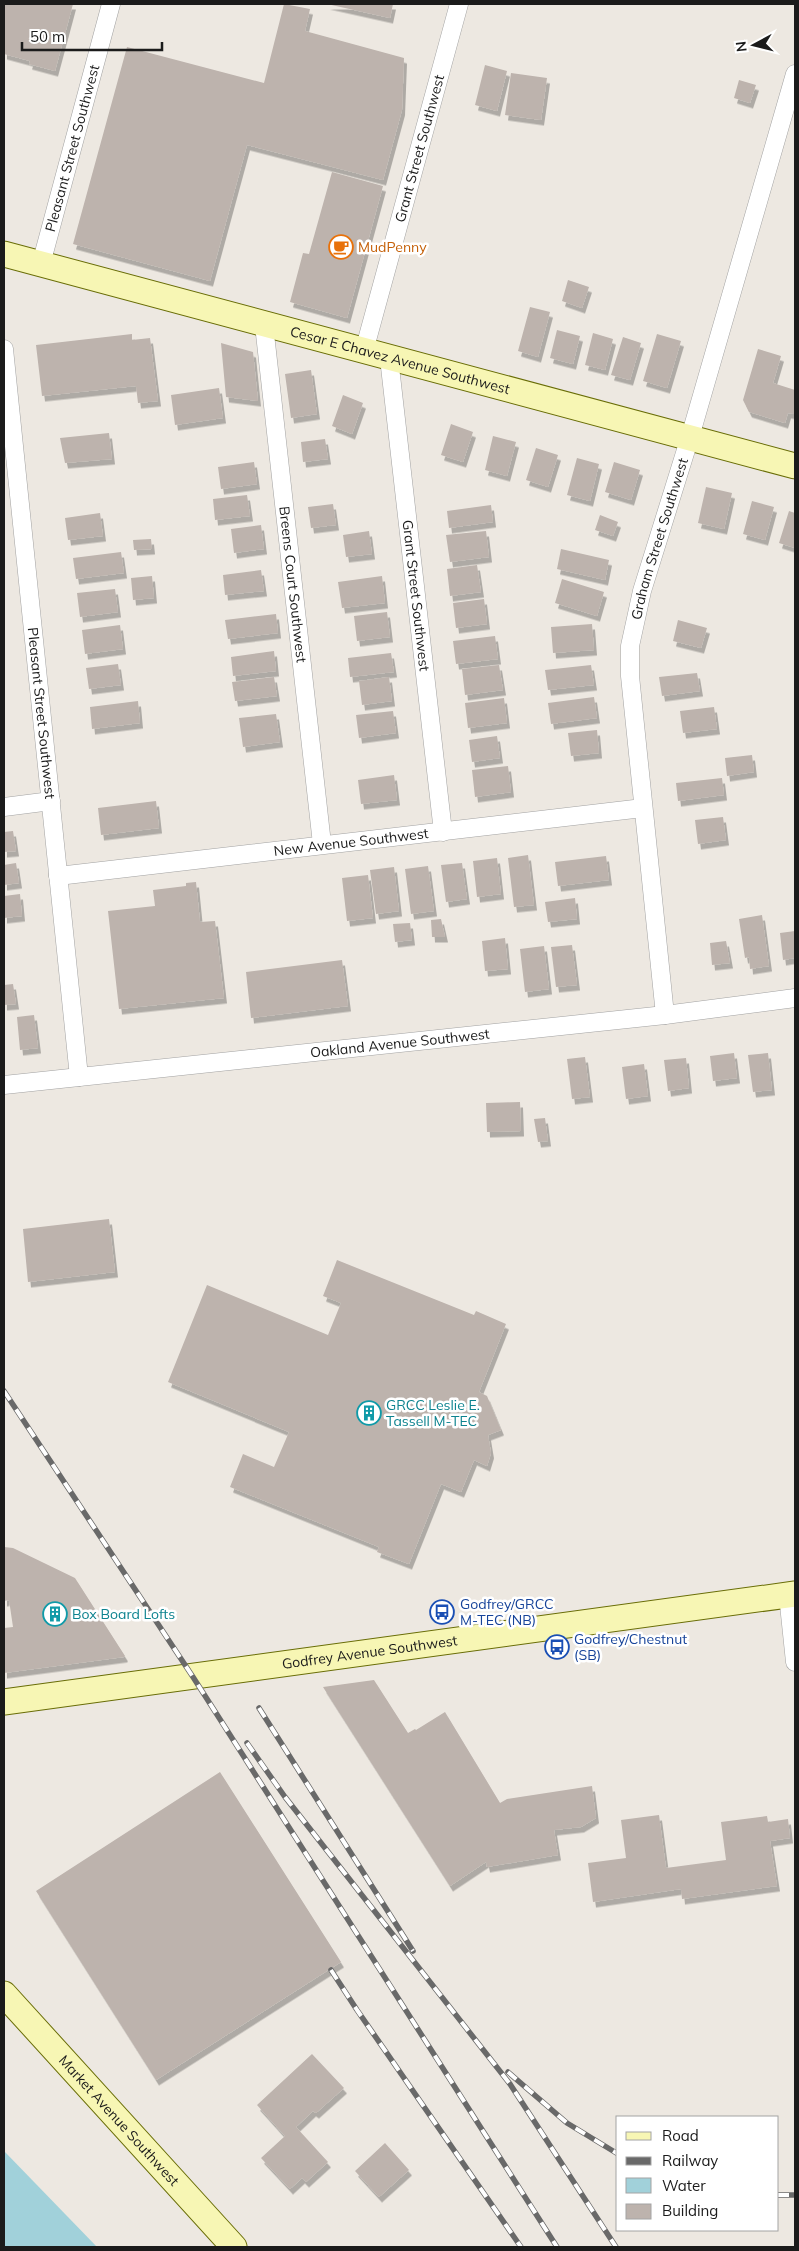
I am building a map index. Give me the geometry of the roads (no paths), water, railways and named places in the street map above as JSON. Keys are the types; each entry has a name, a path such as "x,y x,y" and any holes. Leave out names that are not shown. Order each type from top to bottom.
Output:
{"main road":[{"name":"Cesar E Chavez Avenue Southwest","path":"4,254 795,466"},
{"name":"Godfrey Avenue Southwest","path":"4,1702 792,1594"},
{"name":"Market Avenue Southwest","path":"4,1994 234,2247"}],"street":[{"name":"Pleasant Street Southwest","path":"41,264 111,4"},
{"name":"Grant Street Southwest","path":"364,351 460,4"},
{"name":"Graham Street Southwest","path":"665,1015 630,676 630,646 642,591 690,437 795,74"},
{"name":"Breens Court Southwest","path":"264,325 322,844"},
{"name":"Pleasant Street Southwest","path":"4,349 7,408 51,801 79,1077"},
{"name":"Grant Street Southwest","path":"389,358 443,832"},
{"path":"4,807 51,801"},
{"name":"New Avenue Southwest","path":"58,876 643,808"},
{"name":"Oakland Avenue Southwest","path":"4,1085 665,1015 795,998"},
{"path":"792,1594 795,1662"}],"water":[{"path":"4,2151 97,2247 4,2247"}],"railway":[{"path":"4,1391 193,1677 557,2247"},
{"path":"259,1708 413,1951"},
{"path":"247,1743 285,1797 510,2084 616,2247"},
{"path":"331,1970 521,2247"},
{"path":"508,2072 567,2123 616,2153"},
{"path":"779,2195 795,2195"}],"place":[{"name":"MudPenny","path":"341,247"},
{"name":"GRCC Leslie E. Tassell M-TEC","path":"369,1413"},
{"name":"Godfrey/GRCC M-TEC (NB)","path":"442,1612"},
{"name":"Box Board Lofts","path":"55,1614"},
{"name":"Godfrey/Chestnut (SB)","path":"557,1647"}]}
